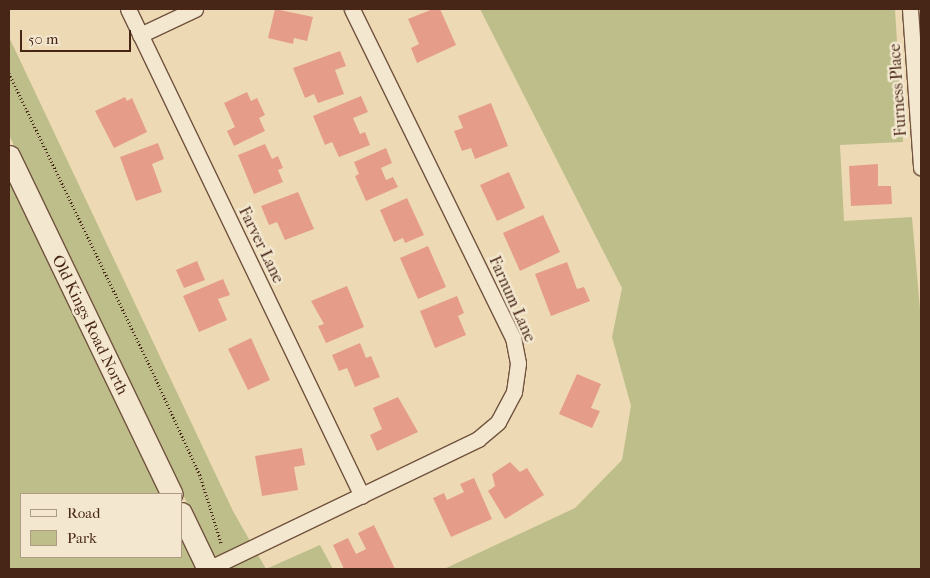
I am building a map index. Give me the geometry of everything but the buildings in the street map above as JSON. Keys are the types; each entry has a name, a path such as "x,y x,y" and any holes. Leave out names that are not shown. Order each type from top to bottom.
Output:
{"street":[{"name":"Farver Lane","path":"128,9 362,496"},
{"path":"140,34 195,9"},
{"name":"Farnum Lane","path":"208,569 362,496 489,431 510,403 518,364 509,329 352,9"},
{"name":"Furness Place","path":"910,9 918,71 921,168"},
{"name":"Old Kings Road North","path":"12,168 172,493"},
{"path":"182,515 208,569"}],"path":[{"path":"9,73 200,475 223,548"}],"green space":[{"path":"480,9 895,9 903,142 840,145 844,221 912,217 921,321 921,569 444,569 575,508 622,460 631,406 612,337 622,288"},
{"path":"9,37 233,511 266,569 219,569 9,135"},
{"path":"9,173 163,493 20,493 20,558 182,558 182,533 200,569 9,569"},
{"path":"320,545 333,569 266,569"}]}
